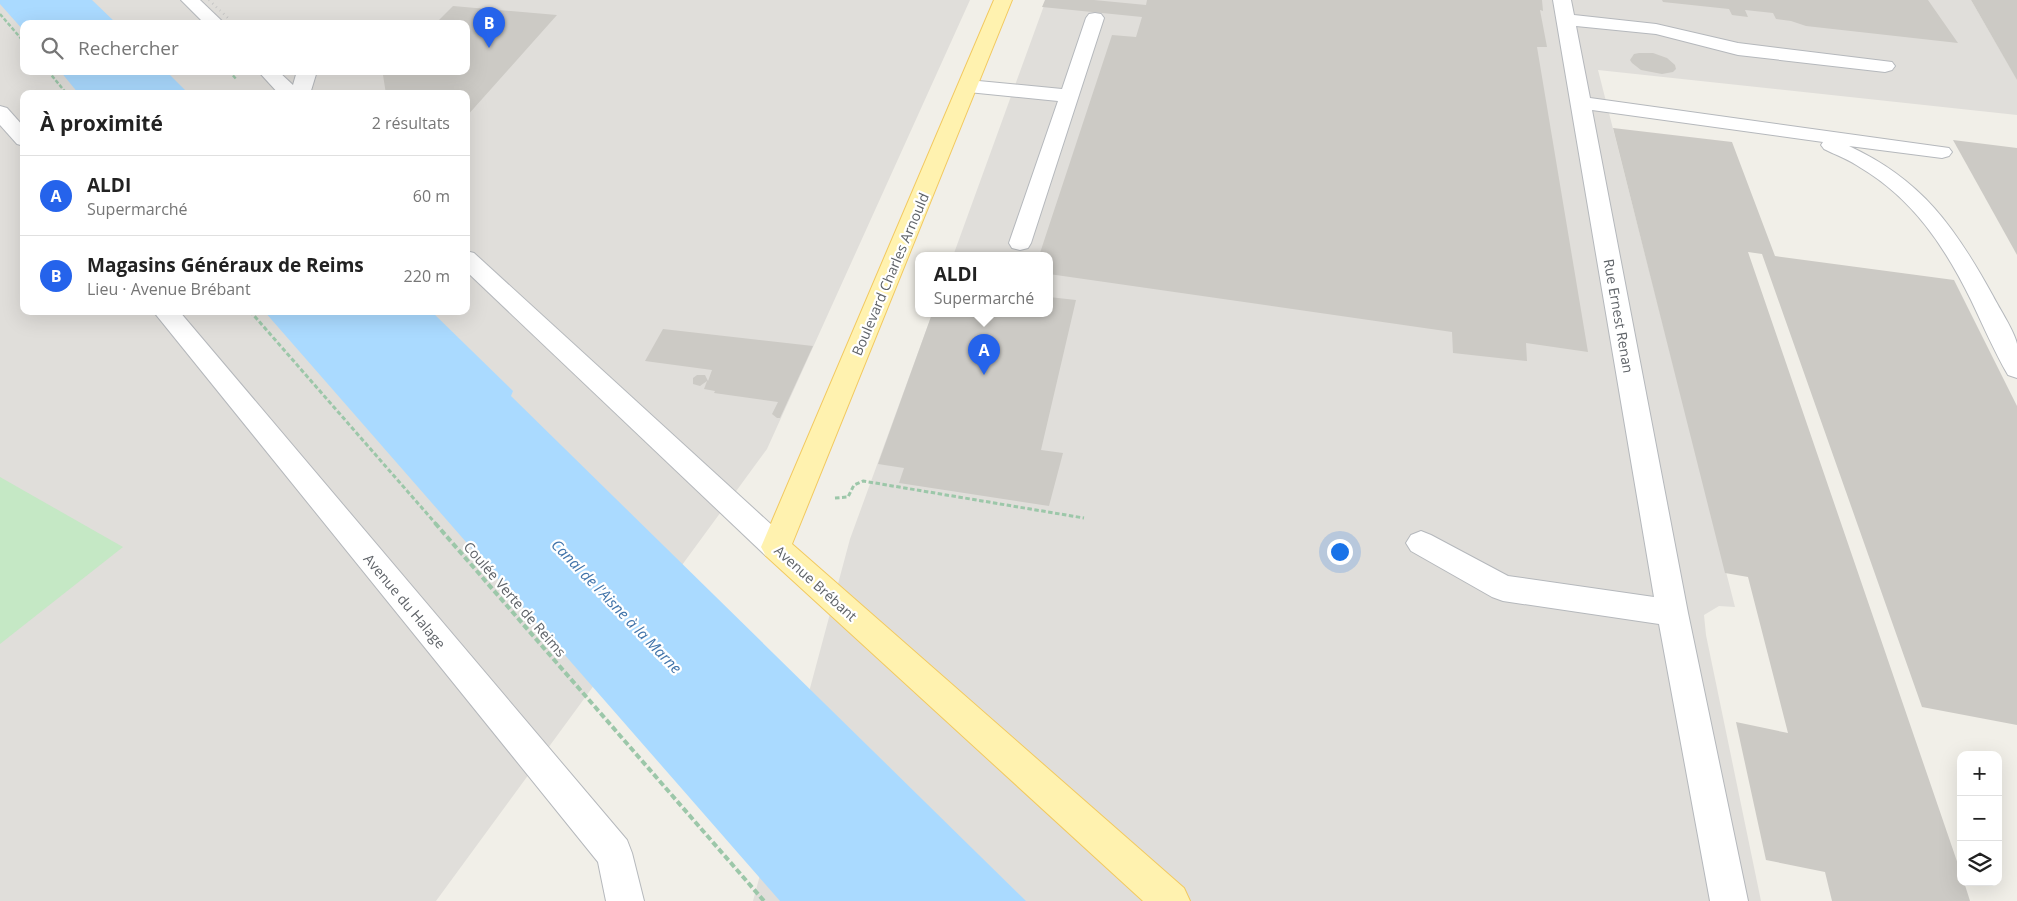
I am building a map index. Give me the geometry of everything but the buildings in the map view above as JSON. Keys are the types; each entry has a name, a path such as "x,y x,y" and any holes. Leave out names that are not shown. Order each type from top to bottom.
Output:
{"main road":[{"name":"Boulevard Charles Arnould","path":"776,547 1003,0"},
{"name":"Avenue Brébant","path":"776,547 1171,901"}],"street":[{"path":"190,0 212,20"},
{"name":"Rue Ernest Renan","path":"1729,901 1672,612 1564,9 1738,48 1885,66"},
{"path":"1020,243 1095,18"},
{"path":"271,75 287,90"},
{"path":"301,90 306,75"},
{"path":"968,86 1070,96"},
{"path":"1581,104 1942,152"},
{"path":"0,112 20,135"},
{"path":"1796,133 1859,158 1891,177 1929,211 1955,247 2017,369"},
{"name":"Avenue Brébant","path":"470,262 776,547"},
{"name":"Avenue du Halage","path":"168,315 614,853 625,901"},
{"path":"1421,543 1503,588 1672,612"}],"path":[{"path":"0,14 20,37"},
{"path":"51,75 64,90"},
{"name":"Coulée Verte de Reims","path":"253,315 764,901"},
{"path":"802,486 838,499 848,497 854,485 863,481 1084,518"}],"shaded area":[{"path":"0,0 970,0 767,449 436,901 0,901"},
{"path":"1046,0 1971,0 2017,79 2017,115 1598,70 1735,607 1719,606 1704,615 1706,635 1761,901 753,901 850,539 931,317 1053,317 1053,252 954,252"}],"green space":[{"path":"0,477 123,547 0,644"}],"water":[{"path":"0,0 92,0 113,20 20,20 20,26 0,4"},
{"path":"63,75 170,75 185,90 76,90"},
{"name":"Canal de l'Aisne à la Marne","path":"267,315 435,315 513,391 511,396 1026,901 780,901"}],"railway":[{"path":"209,0 228,18"}],"place":[{"name":"Magasins Généraux de Reims","path":"489,48"},
{"name":"ALDI","path":"984,375"}]}
